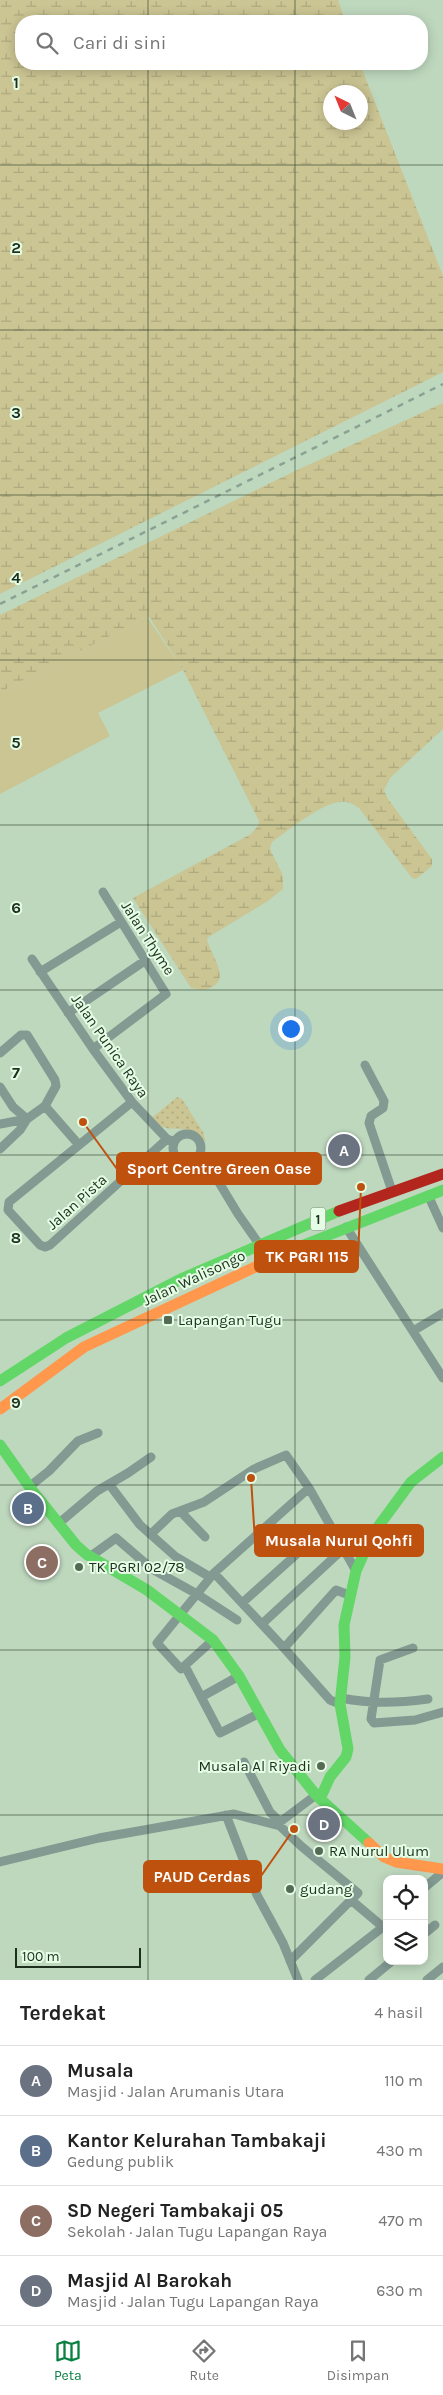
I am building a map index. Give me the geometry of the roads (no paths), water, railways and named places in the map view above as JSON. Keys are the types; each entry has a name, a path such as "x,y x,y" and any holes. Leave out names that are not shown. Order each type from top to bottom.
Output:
{"main road":[{"name":"Jalan Walisongo","path":"0,1381 66,1338 184,1278 259,1244 392,1191 443,1174"},
{"name":"Jalan Walisongo","path":"0,1409 34,1382 84,1347 304,1244 443,1190"},
{"path":"184,1278 192,1296"},
{"path":"0,1445 29,1487 76,1545 181,1614 213,1640 239,1676 280,1750 318,1797 384,1857 396,1862 443,1870"},
{"path":"318,1797 330,1776 348,1753 340,1701 345,1657 344,1625 349,1595 356,1571 372,1535 411,1482 420,1473 443,1457"}],"street":[{"name":"Jalan Thyme","path":"93,1049 162,999 166,994 102,892"},
{"path":"40,972 121,922"},
{"name":"Jalan Punica Raya","path":"32,959 93,1049 132,1102 170,1141"},
{"path":"68,1013 146,960"},
{"path":"0,1053 20,1035 27,1035 55,1080 54,1092 43,1108 27,1120 20,1130 0,1149"},
{"path":"365,1066 384,1101 383,1108 371,1116 369,1123 392,1191"},
{"path":"0,1087 13,1107 27,1120"},
{"path":"43,1108 76,1147 132,1102"},
{"path":"0,1124 27,1120"},
{"path":"200,1154 192,1162 180,1161 173,1153 170,1141 182,1135 193,1135 200,1143 200,1154 259,1244"},
{"name":"Jalan Pista","path":"76,1147 9,1202 8,1210 40,1245 45,1247 50,1245 170,1141"},
{"path":"428,1195 443,1228"},
{"path":"346,1227 443,1378"},
{"path":"413,1331 443,1313"},
{"path":"29,1487 49,1471 78,1440 98,1433"},
{"path":"151,1534 172,1514 204,1502 254,1469 286,1455 309,1488 342,1550 356,1571"},
{"path":"58,1524 97,1491 151,1457"},
{"path":"109,1484 134,1518 180,1560 212,1575 242,1603 330,1700 394,1704 428,1699"},
{"path":"213,1640 180,1669 156,1643 212,1575 309,1488"},
{"path":"180,1511 205,1537"},
{"path":"242,1603 308,1544 330,1528"},
{"path":"91,1556 116,1538 152,1569 197,1594 236,1620"},
{"path":"263,1624 342,1550"},
{"path":"283,1647 336,1590 349,1595"},
{"path":"413,1648 380,1660 371,1719 374,1723 415,1720 443,1712"},
{"path":"185,1666 220,1733 260,1713"},
{"path":"202,1696 239,1676"},
{"path":"244,1762 270,1812 280,1822 318,1797"},
{"path":"0,1862 99,1838 226,1815 234,1814 280,1826 301,1846 358,1890 351,1900 290,1961"},
{"path":"226,1815 257,1895 298,1980"},
{"path":"428,1884 443,1870"},
{"path":"351,1900 383,1925"},
{"path":"428,1931 435,1925"},
{"path":"315,1980 383,1929"},
{"path":"369,1980 387,1965"},
{"path":"427,1980 443,1966"}],"railway":[{"path":"0,604 443,384"}],"place":[{"name":"Sport Centre Green Oase","path":"83,1122"},
{"name":"Musala","path":"344,1150"},
{"name":"TK PGRI 115","path":"361,1187"},
{"name":"Lapangan Tugu","path":"168,1320"},
{"name":"Musala Nurul Qohfi","path":"251,1478"},
{"name":"Kantor Kelurahan Tambakaji","path":"28,1508"},
{"name":"SD Negeri Tambakaji 05","path":"42,1562"},
{"name":"TK PGRI 02/78","path":"79,1567"},
{"name":"Musala Al Riyadi","path":"321,1766"},
{"name":"Masjid Al Barokah","path":"324,1824"},
{"name":"PAUD Cerdas","path":"294,1829"},
{"name":"RA Nurul Ulum","path":"319,1851"},
{"name":"gudang","path":"290,1889"}]}
